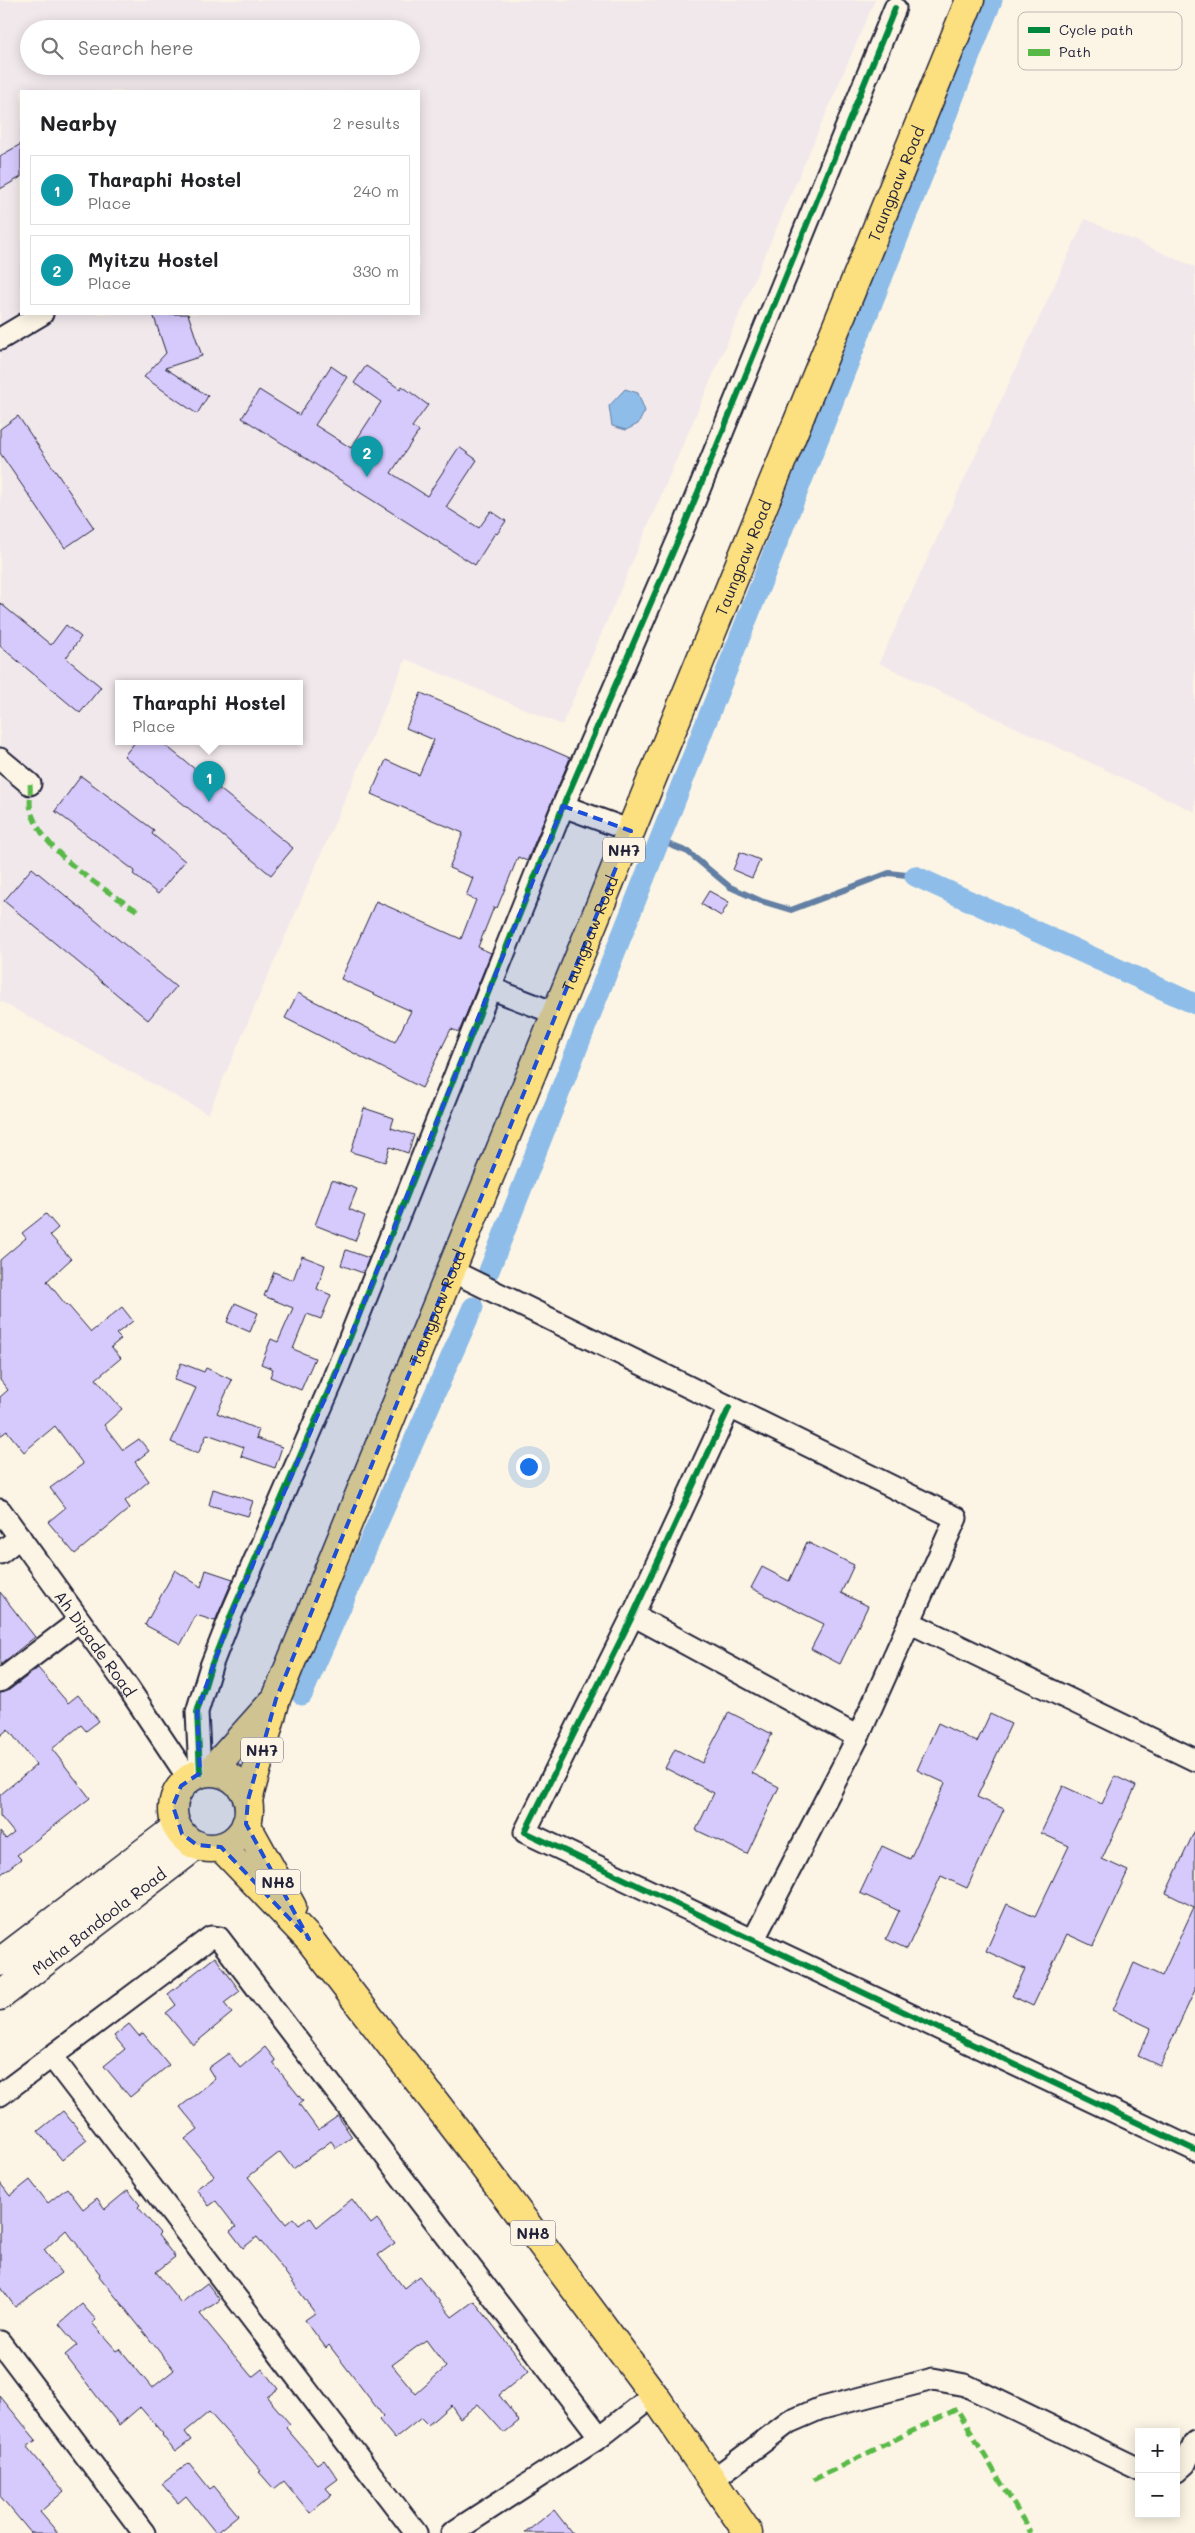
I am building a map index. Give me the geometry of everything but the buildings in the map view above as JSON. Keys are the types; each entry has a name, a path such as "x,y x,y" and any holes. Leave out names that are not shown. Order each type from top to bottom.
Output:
{"highway":[{"name":"Taungpaw Road","path":"247,1812 276,1699 970,0"},
{"name":"Taungpaw Road","path":"200,1774 276,1699"},
{"path":"200,1774 224,1774 243,1789 247,1812 240,1835 231,1842 209,1846 189,1841 177,1826 173,1806 176,1795 200,1774"},
{"name":"NH8","path":"247,1812 309,1939"},
{"name":"NH8","path":"209,1846 309,1939 461,2136 654,2395 748,2533"}],"main road":[{"name":"Maha Bandoola Road","path":"0,1962 177,1826"},
{"name":"Maha Bandoola Road","path":"0,1996 209,1846"}],"street":[{"path":"200,1774 198,1712 211,1666 231,1614 332,1380 563,806 685,524 895,8"},
{"path":"0,339 40,315"},
{"path":"0,759 30,784"},
{"path":"563,806 631,831"},
{"path":"490,988 557,1014"},
{"path":"452,1271 956,1518 858,1737 754,1938"},
{"path":"729,1408 633,1615 525,1832 754,1938 1195,2150"},
{"name":"Ah Dipade Road","path":"0,1510 127,1686 200,1774"},
{"path":"0,1553 20,1537"},
{"path":"633,1615 858,1737"},
{"path":"0,1681 79,1621"},
{"path":"909,1622 1195,1760"},
{"path":"0,2095 212,1937 219,1938 600,2437"},
{"path":"52,2057 416,2533"},
{"path":"0,2342 144,2533"},
{"path":"711,2481 788,2422 819,2409 933,2379 964,2385 1135,2467"},
{"path":"452,2533 600,2437 654,2395"},
{"path":"1180,2468 1185,2464 1195,2442"}],"highlighted area":[{"path":"563,806 631,831 276,1699 248,1800 246,1824 309,1939 221,1847 197,1845 182,1834 173,1806 181,1786 200,1773 197,1712 231,1615 333,1380"}],"shaded area":[{"path":"0,0 875,0 562,725 406,659 208,1114 0,1001"},
{"path":"1085,219 1195,267 1195,812 879,663"}],"water":[{"path":"625,389 638,393 645,411 638,424 626,430 612,426 609,406"}],"waterway":[{"path":"489,1271 992,0"},
{"path":"660,841 688,852 730,887 761,901 791,910 889,873 915,876"},
{"path":"915,876 1195,1004"},
{"path":"302,1695 473,1307"}],"marked path":[{"path":"30,784 31,811 38,827 49,842 77,870 141,913"},
{"path":"813,2480 957,2409 1031,2533"}],"cycle path":[{"path":"200,1773 197,1712 211,1666 231,1615 333,1380 563,806 685,524 895,8"},
{"path":"729,1408 633,1615 525,1832 1195,2150"}],"place":[{"name":"Myitzu Hostel","path":"367,477"},
{"name":"Tharaphi Hostel","path":"209,802"}]}
